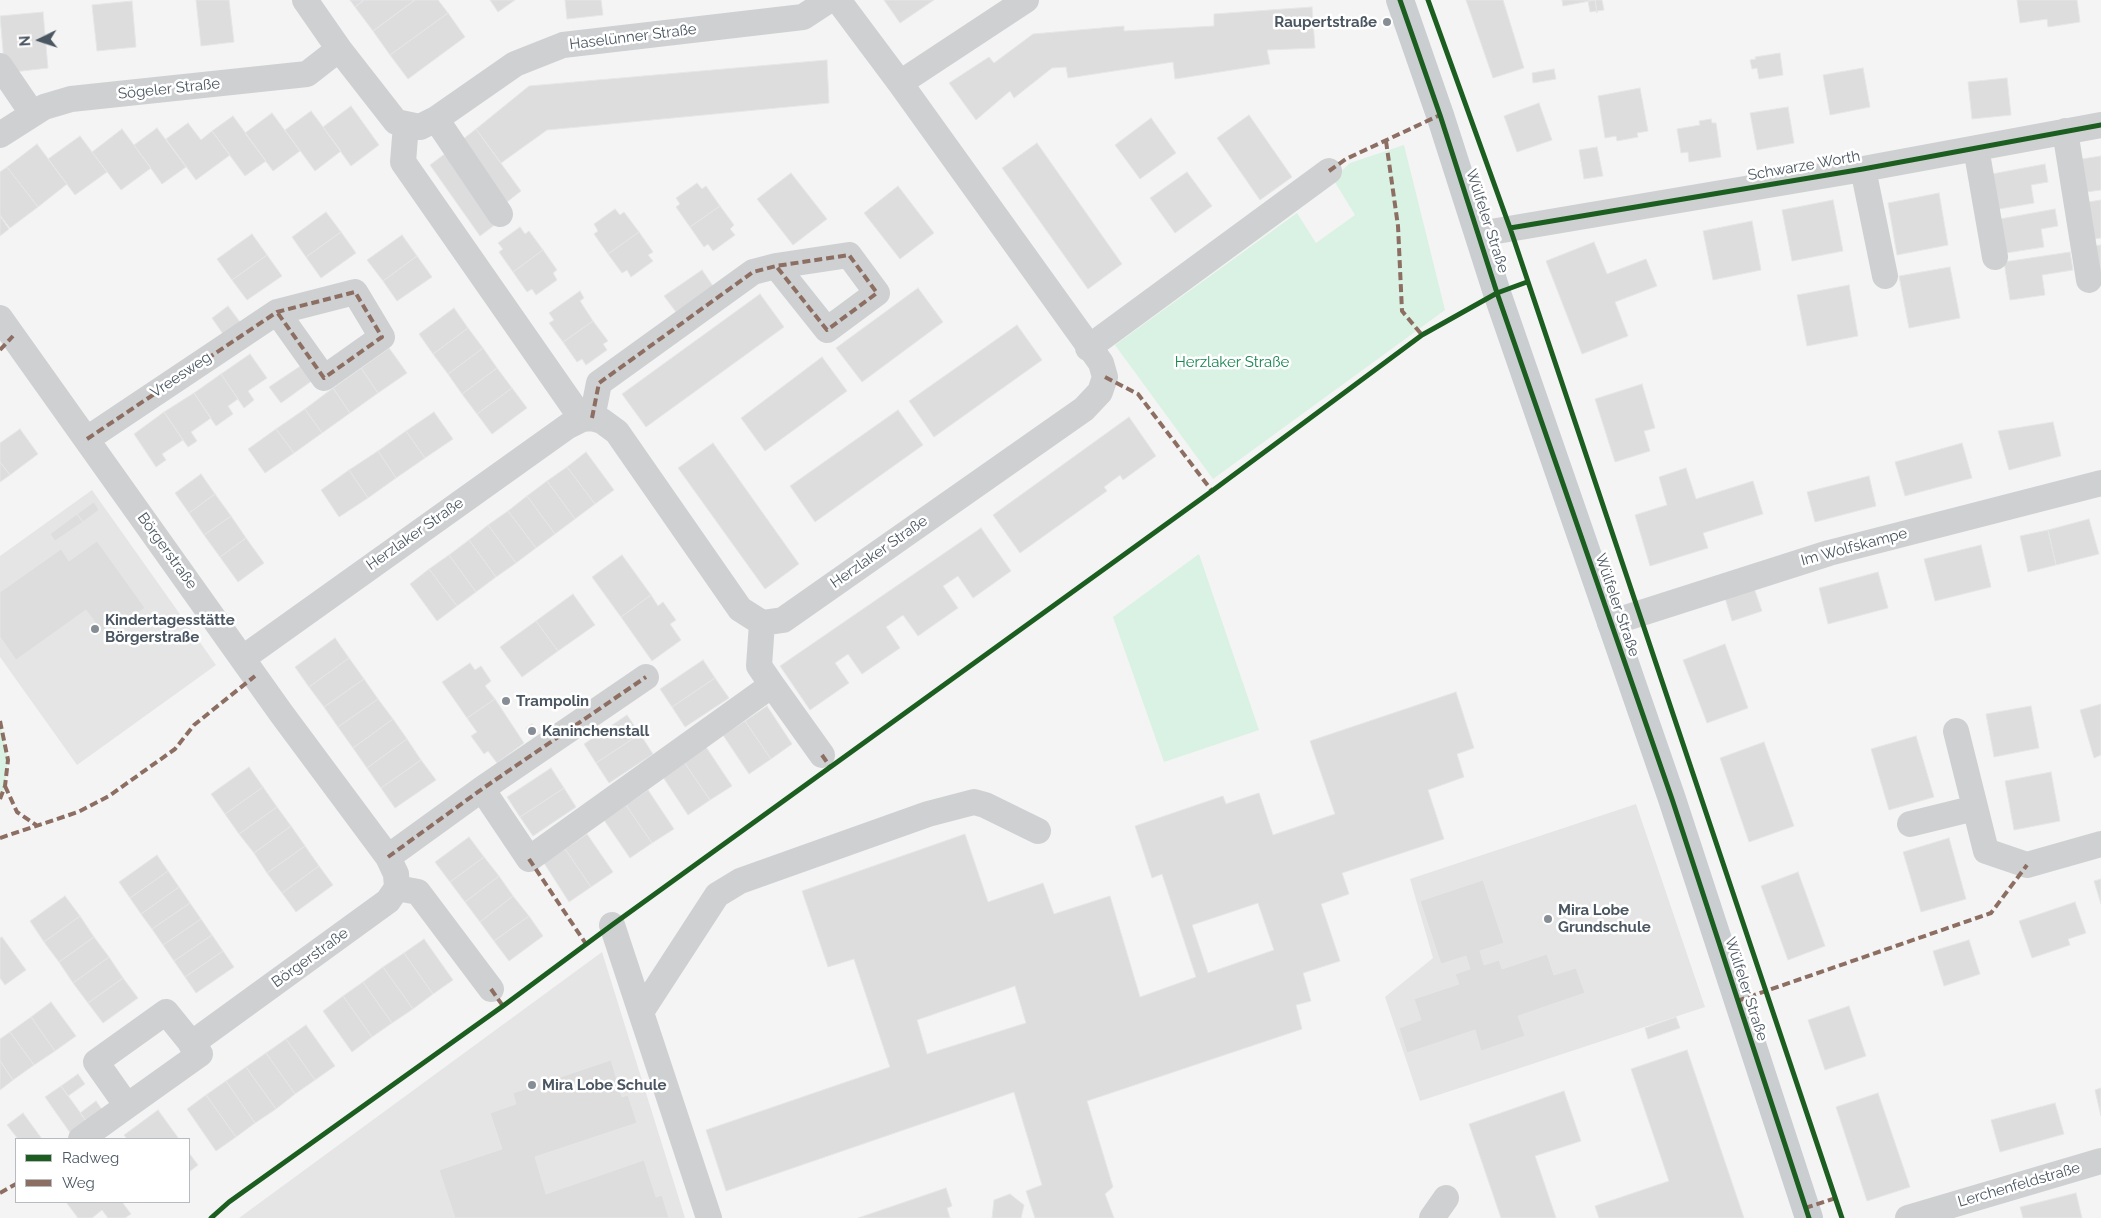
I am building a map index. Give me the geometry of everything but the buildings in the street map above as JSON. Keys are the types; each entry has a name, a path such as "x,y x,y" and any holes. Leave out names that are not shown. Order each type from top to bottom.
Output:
{"main road":[{"name":"Wülfeler Straße","path":"1400,0 1610,623 1672,800 1809,1218"}],"street":[{"path":"305,0 396,122 406,125 403,162 587,419 602,421 617,432 740,608 762,623 759,666 822,755"},
{"name":"Haselünner Straße","path":"406,125 420,127 436,119 515,64 563,45 803,17 829,0"},
{"name":"Herzlaker Straße","path":"762,623 782,620 1084,408 1100,392 1105,377 1101,363 1088,348 900,83 838,0"},
{"path":"900,83 1026,0"},
{"name":"Sögeler Straße","path":"0,135 32,113 44,107 71,99 307,74 340,49"},
{"path":"0,66 32,113"},
{"path":"436,119 500,214"},
{"name":"Schwarze Worth","path":"1479,234 1863,169 2101,125"},
{"path":"2065,131 2089,280"},
{"path":"1976,148 1995,257"},
{"path":"1863,169 1885,276"},
{"path":"1088,348 1329,171"},
{"path":"587,419 599,383 753,272 776,266"},
{"name":"Vreesweg","path":"87,439 277,312"},
{"name":"Börgerstraße","path":"0,318 388,857 396,874 397,888 388,901 192,1044"},
{"name":"Herzlaker Straße","path":"243,658 568,426 587,419"},
{"name":"Im Wolfskampe","path":"1610,623 1829,553 2101,483"},
{"path":"388,857 482,789 646,676"},
{"path":"482,789 529,859 772,685"},
{"path":"1956,731 1986,851 2028,865 2101,844"},
{"path":"641,1012 717,895 740,881 928,814 974,802 985,805 1038,831"},
{"path":"1910,824 1975,808"},
{"path":"397,888 418,892 491,989"},
{"path":"612,925 708,1218"},
{"path":"82,1138 200,1054 166,1012 96,1062 127,1106"},
{"name":"Lerchenfeldstraße","path":"1908,1218 2101,1161"}],"shaded area":[{"name":"Kindertagesstätte Börgerstraße","path":"92,490 216,665 77,765 0,657 0,556"},
{"name":"Mira Lobe Grundschule","path":"1636,804 1705,1007 1420,1101 1385,997 1433,958 1410,879"},
{"name":"Mira Lobe Schule","path":"602,952 685,1218 239,1218"}],"green space":[{"name":"Herzlaker Straße","path":"1404,145 1445,310 1213,479 1115,345 1297,213 1316,243 1355,215 1333,179 1350,163"},
{"path":"1199,554 1259,730 1164,762 1113,617"},
{"path":"0,721 8,760 5,786 0,799"}],"marked path":[{"path":"1329,171 1346,159 1440,115"},
{"path":"1386,141 1398,226 1402,311 1422,335"},
{"path":"592,418 599,383 753,272 776,266 849,255 877,293 827,330 776,266"},
{"path":"87,439 277,312 355,292 382,337 324,378 277,312"},
{"path":"0,350 13,336"},
{"path":"1105,377 1138,394 1212,491"},
{"path":"0,838 78,812 109,796 175,749 194,725 255,676"},
{"path":"388,857 482,789 646,677"},
{"path":"0,721 8,760 5,786 0,799"},
{"path":"822,755 831,768"},
{"path":"5,786 17,812 36,825"},
{"path":"529,859 586,944"},
{"path":"1737,1001 1991,913 2027,865"},
{"path":"491,989 503,1006"},
{"path":"0,1193 15,1185"},
{"path":"1805,1208 1836,1198"}],"cycle path":[{"path":"1400,0 1440,115 1497,293 1672,799 1809,1218"},
{"path":"1428,0 1510,228 1842,1218"},
{"path":"1510,228 1863,169 2101,125"},
{"path":"211,1218 229,1202 503,1006 1212,491 1422,335 1497,293 1527,282"}],"place":[{"name":"Raupertstraße","path":"1387,22"},
{"name":"Kindertagesstätte Börgerstraße","path":"95,629"},
{"name":"Trampolin","path":"506,701"},
{"name":"Kaninchenstall","path":"532,731"},
{"name":"Mira Lobe Grundschule","path":"1548,919"},
{"name":"Mira Lobe Schule","path":"532,1085"}]}
